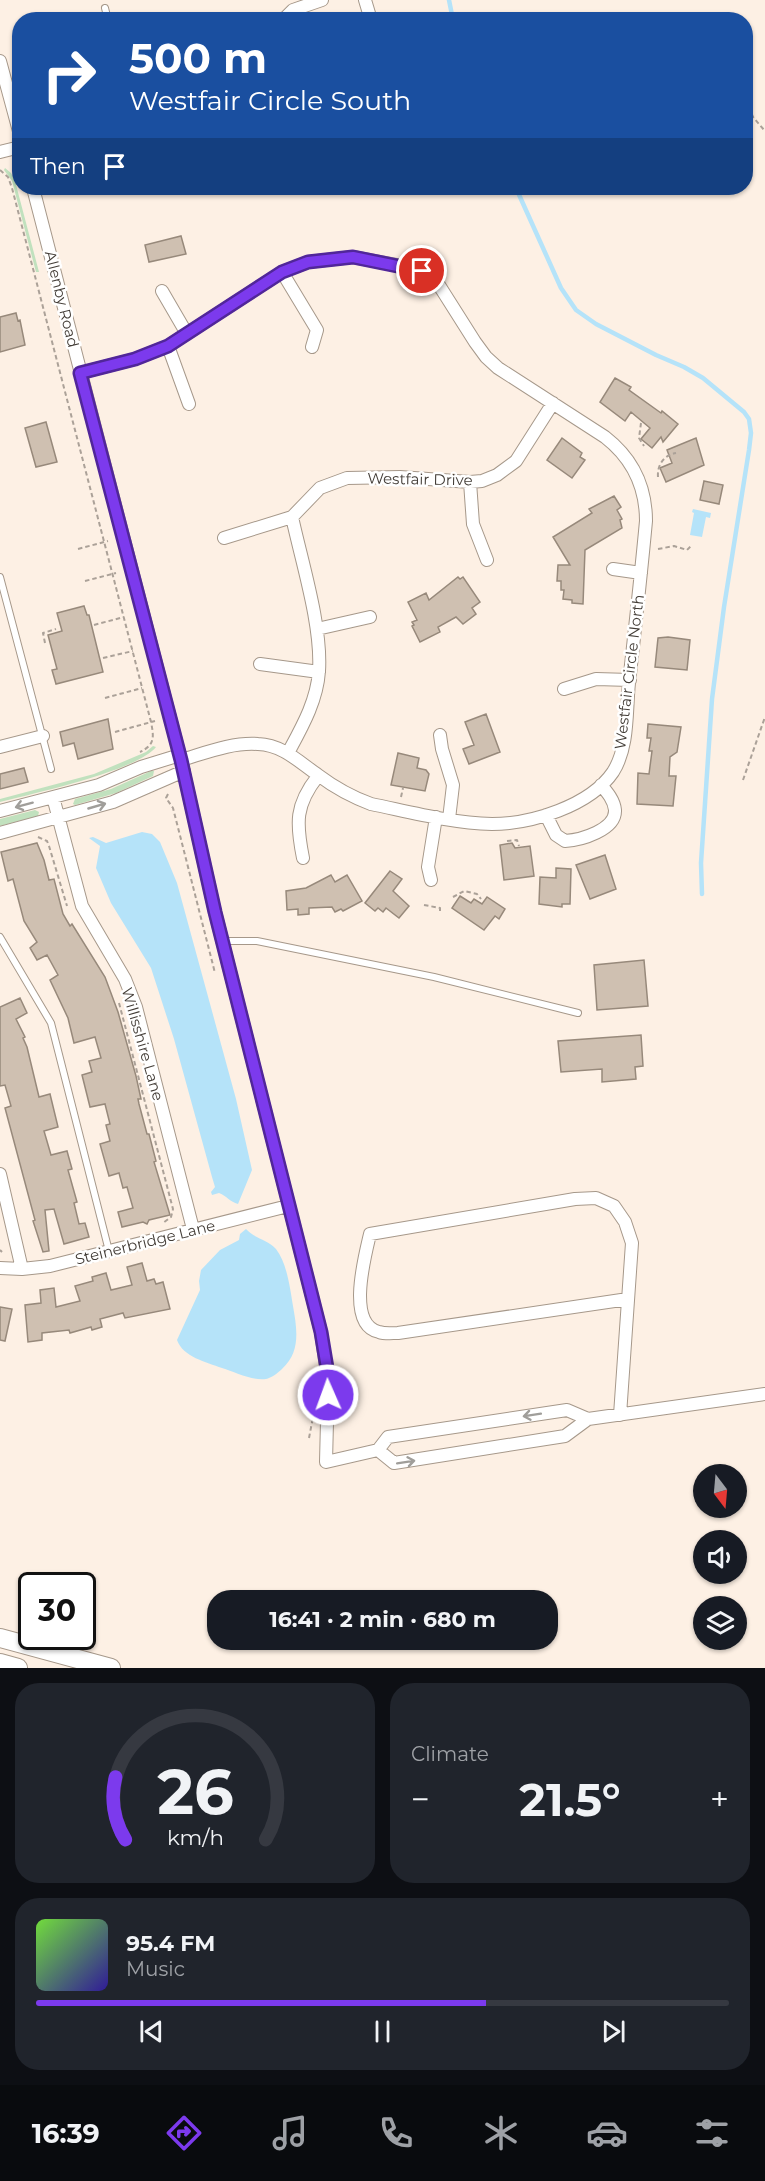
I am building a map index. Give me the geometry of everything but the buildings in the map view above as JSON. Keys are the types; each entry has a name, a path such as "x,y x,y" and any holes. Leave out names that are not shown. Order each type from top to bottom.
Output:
{"main road":[{"path":"0,1638 111,1668"},
{"path":"0,1664 18,1668"}],"street":[{"path":"291,12 322,0"},
{"path":"0,61 12,105"},
{"name":"Allenby Road","path":"35,195 182,762 223,941 325,1353 328,1381 326,1462 378,1450"},
{"name":"Westfair Circle North","path":"80,373 135,359 168,346 282,272 308,262 353,257 422,271 437,282 486,357 498,368 612,442 633,468 640,484 646,509 621,753 612,772 601,785 581,800 546,815 518,822 494,824 436,817 371,804 357,799 318,776 288,753 260,744 246,744 182,762"},
{"path":"282,272 317,330 312,347"},
{"path":"162,291 187,334"},
{"path":"168,346 189,404"},
{"name":"Westfair Drive","path":"292,517 321,488 347,478 400,477 470,482 497,476 516,461 554,403"},
{"path":"470,482 473,524 487,560"},
{"path":"224,538 292,517 317,629 319,672 308,716 288,753"},
{"path":"613,569 641,573"},
{"path":"317,629 370,617"},
{"path":"260,664 319,672"},
{"path":"564,688 596,679 630,680"},
{"path":"440,735 453,785 449,819"},
{"path":"0,747 43,736"},
{"path":"0,811 99,785 141,767 182,762"},
{"path":"0,833 113,802 182,762"},
{"path":"303,858 297,816 304,795 318,776"},
{"path":"546,815 556,835 566,841 575,840 603,828 615,816 615,808 601,785"},
{"name":"Willisshire Lane","path":"52,797 82,906 125,979 133,1000 193,1229"},
{"path":"431,880 429,867 436,817"},
{"path":"0,1174 22,1269"},
{"path":"620,1415 632,1244 625,1222 614,1206 596,1198 575,1199 370,1234 359,1282 365,1318 368,1325 378,1332 398,1333 628,1299"},
{"name":"Steinerbridge Lane","path":"0,1268 22,1269 50,1266 288,1206"},
{"path":"588,1419 567,1410 388,1437 378,1450 394,1463 565,1436 588,1419 765,1394"}],"lane":[{"path":"105,8 106,12"},
{"path":"0,577 51,769"},
{"path":"0,937 51,1023 109,1251"},
{"path":"223,941 257,941 368,963 490,990 578,1013"}],"path":[{"path":"753,117 765,131"},
{"path":"2,166 0,170 8,177 12,188"},
{"path":"14,195 106,542 142,688 153,722 153,742 151,746 139,753"},
{"path":"641,423 638,435 644,446"},
{"path":"658,477 657,470 662,460 667,455 676,453"},
{"path":"78,549 106,542"},
{"path":"658,549 674,546 687,550 691,546"},
{"path":"85,582 114,573"},
{"path":"94,625 124,617"},
{"path":"45,643 43,633 56,629"},
{"path":"103,658 133,651"},
{"path":"105,698 142,688"},
{"path":"743,780 765,717"},
{"path":"115,732 153,722"},
{"path":"153,742 158,743"},
{"path":"400,801 403,788"},
{"path":"168,794 166,798 173,807 217,980"},
{"path":"32,838 37,837 47,841 67,906"},
{"path":"507,841 517,840 519,846"},
{"path":"453,897 464,891 477,894 481,899"},
{"path":"424,905 440,908 440,911"},
{"path":"118,999 173,1209 171,1217 155,1225"},
{"path":"171,1217 175,1219"},
{"path":"309,1438 313,1416"}],"green space":[{"path":"5,168 11,173 12,181 4,170"},
{"path":"16,195 19,195 39,272 36,272"},
{"path":"153,746 156,747 128,765 0,802 0,799 94,774 146,752"},
{"path":"154,771 153,776 116,793 73,804 75,799 111,789"},
{"path":"35,810 39,812 38,816 0,826 0,819"}],"water":[{"path":"693,509 711,513 710,518 706,517 702,537 690,535"},
{"path":"142,832 152,834 160,842 177,883 236,1099 252,1170 238,1204 219,1193 212,1195 211,1192 215,1187 174,1039 151,968 111,903 96,868 100,846 89,838 93,837 106,843"},
{"path":"246,1229 276,1249 280,1255 288,1276 296,1323 295,1348 292,1355 280,1371 266,1379 249,1377 196,1358 184,1351 177,1340 200,1290 201,1270 220,1250 239,1240 240,1234"}],"waterway":[{"path":"449,0 451,12"},
{"path":"519,195 561,288 576,310 596,324 703,378 744,412 749,419 751,433 749,450 712,699 701,863 702,894"}],"route":[{"path":"328,1395 327,1368 321,1332 215,912 181,760 80,373 135,359 168,346 282,272 308,262 353,257 422,271"}]}
